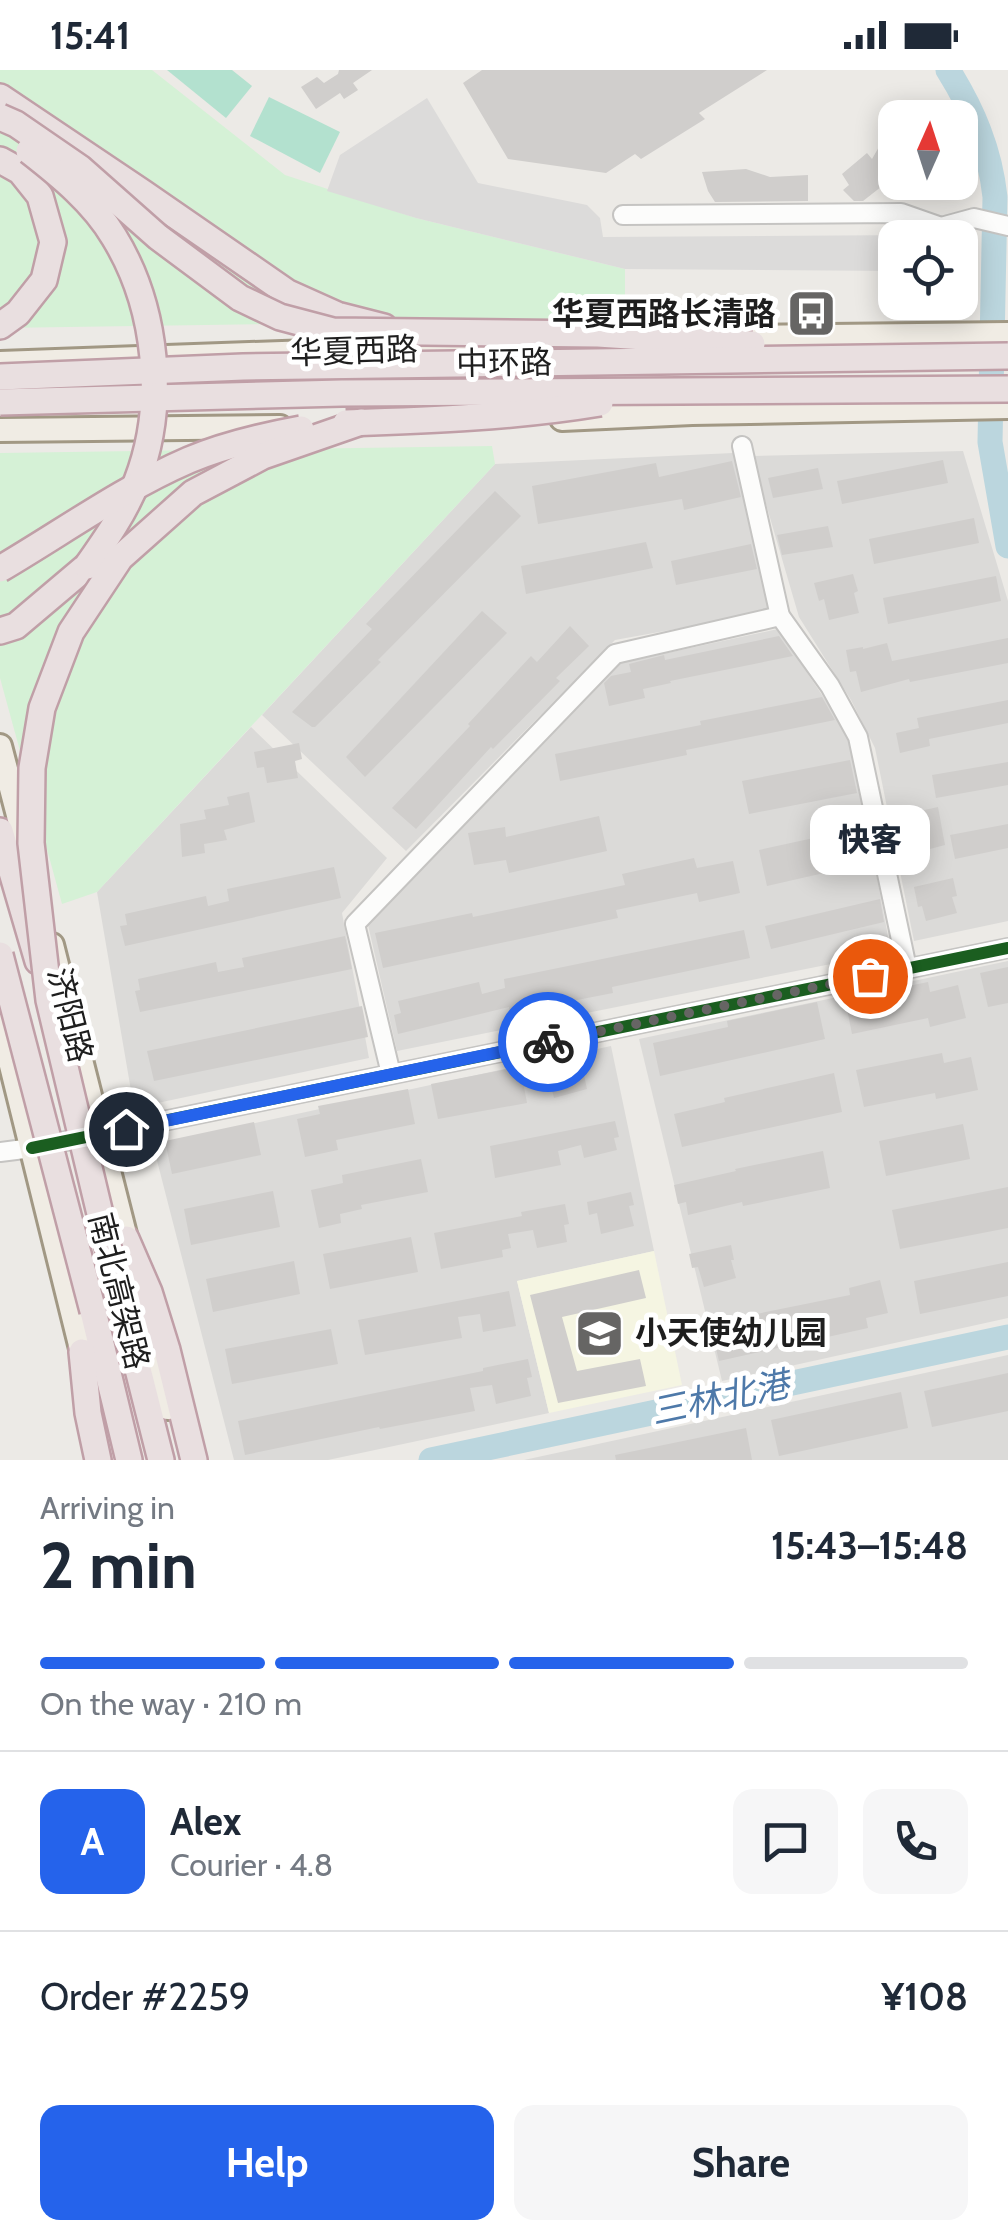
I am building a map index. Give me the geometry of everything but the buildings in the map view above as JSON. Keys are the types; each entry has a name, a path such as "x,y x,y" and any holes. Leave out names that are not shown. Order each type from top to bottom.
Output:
{"highway":[{"path":"0,97 288,293 336,315 408,334"},
{"path":"0,117 80,168 158,237 240,298 280,317 333,331 598,334 881,357"},
{"path":"0,131 74,186 114,236 138,284 151,336 154,384 145,452 121,517 86,566 16,626 0,631"},
{"path":"0,160 20,171 40,196 53,242 44,280 18,313 0,326"},
{"name":"中环路","path":"0,377 243,367 1008,356"},
{"name":"中环路","path":"0,402 342,393 1008,389"},
{"path":"0,569 118,496 191,460 262,436 328,424 565,409 673,390"},
{"path":"49,1000 31,844 32,768 42,708 71,632 120,558 193,494 263,456 361,422"},
{"name":"南北高架路","path":"0,831 49,1000 161,1460"},
{"name":"南北高架路","path":"0,955 128,1460"},
{"path":"126,1238 149,1292 167,1350 194,1460"},
{"path":"82,1352 88,1413 98,1460"}],"main road":[{"name":"华夏西路","path":"0,362 793,335 1008,334"},
{"path":"0,430 379,426 692,413 1008,407"},
{"name":"济阳路","path":"0,746 182,1460"},
{"path":"0,1021 107,1460"}],"street":[{"path":"624,215 900,213 942,227 974,218 1008,226"},
{"path":"742,446 780,616 830,686 858,737 907,968"},
{"path":"391,1074 355,924 615,654 780,616"},
{"path":"0,1152 1008,948"}],"shaded area":[{"path":"427,98 478,183 587,205 600,218 603,237 878,235 878,271 625,269 416,218 327,191 340,155"},
{"path":"963,451 1008,601 1008,921 914,941 875,748 851,700 799,617 752,456"},
{"path":"733,453 770,612 615,640 406,851 262,715 495,464"},
{"path":"778,629 850,737 891,952 397,1051 368,925 621,663"},
{"path":"251,727 387,858 342,913 369,1058 134,1108 97,892"},
{"path":"1008,961 1008,1318 722,1381 639,1039"},
{"path":"611,1046 654,1251 517,1281 549,1413 328,1460 234,1460 153,1145"},
{"name":"小天使幼儿园","path":"654,1251 682,1385 549,1413 517,1281"},
{"path":"1008,1355 1008,1460 524,1460"}],"green space":[{"path":"0,70 152,70 285,175 416,218 625,269 625,319 0,328"},
{"path":"167,70 232,70 252,86 226,118"},
{"path":"269,97 340,132 320,173 250,136"},
{"path":"492,446 495,464 97,892 62,904 0,678 0,453"}],"waterway":[{"path":"948,70 979,131 995,197 990,442 1008,546"},
{"name":"三林北港","path":"431,1460 1008,1337"}],"cycle path":[{"path":"32,1148 1008,948"}],"way so far":[{"path":"548,1042 870,976"}],"place":[{"name":"华夏西路长清路","path":"811,314"},
{"name":"快客","path":"870,976"},
{"name":"小天使幼儿园","path":"600,1333"}],"route":[{"path":"126,1129 548,1042"}]}
